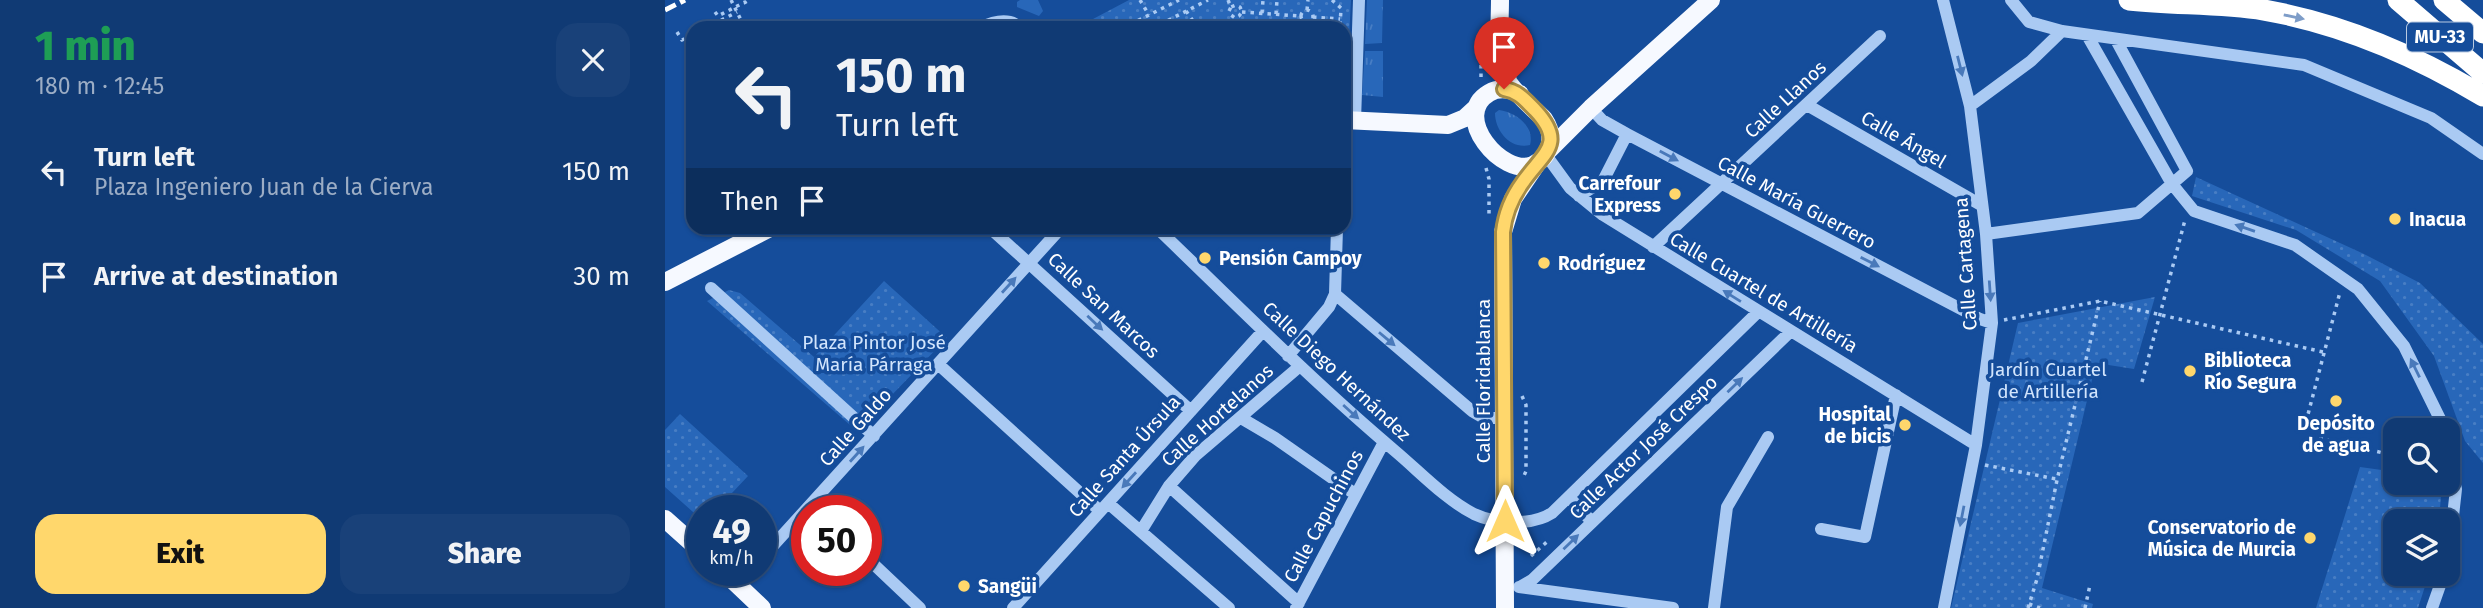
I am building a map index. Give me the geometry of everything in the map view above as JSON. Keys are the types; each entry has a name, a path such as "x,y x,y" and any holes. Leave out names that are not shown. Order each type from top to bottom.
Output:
{"highway":[{"path":"2129,0 2262,10 2308,20 2393,48 2445,73 2483,96"},
{"name":"MU-33","path":"2398,0 2483,73"},
{"name":"MU-33","path":"2444,0 2483,33"}],"main road":[{"path":"1500,0 1501,52 1508,80 1547,123 1551,134 1544,156 1522,167 1511,165 1502,159 1476,129 1474,117 1481,101 1504,89 1520,94"},
{"path":"1547,123 1554,125 1567,122 1591,108 1711,0"},
{"path":"1351,120 1450,124 1465,118 1495,80 1501,52"},
{"name":"Calle Floridablanca","path":"1505,608 1513,588 1505,521 1505,222 1516,192 1544,156 1591,108"},
{"path":"665,282 756,235"},
{"path":"665,519 686,538"},
{"path":"738,586 762,608"}],"street":[{"path":"1351,96 1359,0"},
{"name":"Calle Cartagena","path":"1943,0 1970,106 1986,234 1992,323 1976,445 1944,608"},
{"path":"2011,0 2029,22 2062,31 2304,65 2431,118 2483,154"},
{"path":"1970,106 2031,61 2062,31"},
{"path":"2087,35 2172,184 2194,211 2295,245 2358,289 2404,346 2440,418"},
{"name":"Calle Llanos","path":"1653,247 1880,36"},
{"path":"1986,234 2138,213 2187,171 2116,40"},
{"name":"Calle Ángel","path":"1807,105 1981,205"},
{"name":"Calle María Guerrero","path":"1591,108 1602,120 1627,134 1992,323"},
{"path":"1579,197 1603,181 1627,134"},
{"name":"Calle Cuartel de Artillería","path":"1544,156 1579,197 1653,247 1976,445"},
{"name":"Calle San Marcos","path":"998,235 1191,411"},
{"name":"Calle Galdo","path":"826,495 874,436 1055,235"},
{"name":"Calle Diego Hernández","path":"1164,235 1289,356 1384,442 1464,508 1488,519 1505,521"},
{"path":"1289,356 1329,307 1335,294 1337,235"},
{"path":"711,288 874,436"},
{"path":"1335,294 1472,411 1484,418 1504,418"},
{"name":"Calle Actor José Crespo","path":"1505,521 1538,520 1552,513 1758,312"},
{"name":"Calle Santa Úrsula","path":"1015,607 1263,331"},
{"name":"Calle Actor José Crespo","path":"1513,588 1532,580 1791,331"},
{"path":"938,364 1104,507 1141,531 1229,608"},
{"name":"Calle Hortelanos","path":"1141,531 1168,486 1195,456 1300,366"},
{"path":"1821,529 1865,537 1896,396"},
{"path":"1241,418 1275,438 1355,494"},
{"path":"1714,608 1727,507 1768,437"},
{"name":"Calle Capuchinos","path":"1297,606 1384,442"},
{"path":"1168,486 1272,579 1297,606"},
{"path":"1569,497 1593,522"},
{"name":"Calle Galdo","path":"777,544 791,531"},
{"path":"882,572 919,608"},
{"path":"2432,608 2440,586"},
{"path":"1513,588 1673,608"}],"path":[{"path":"731,0 741,21"},
{"path":"1140,0 1149,15"},
{"path":"1137,21 1179,0"},
{"path":"1167,21 1208,0"},
{"path":"1228,0 1231,7 1229,11 1235,18 1242,12 1300,16"},
{"path":"1262,13 1263,0"},
{"path":"1276,14 1277,0"},
{"path":"1307,10 1308,0"},
{"path":"1308,21 1313,17 1340,19 1341,8 1332,0"},
{"path":"715,12 717,16 745,2 746,4 718,21"},
{"path":"1231,7 1236,5 1242,12"},
{"path":"1300,16 1307,10"},
{"path":"1307,10 1312,12 1313,17"},
{"path":"1186,11 1193,21"},
{"path":"1300,16 1303,21"},
{"path":"677,32 682,40 686,38"},
{"path":"1483,162 1489,180 1489,222 1505,222"},
{"path":"2142,382 2189,205"},
{"path":"2306,422 2345,279"},
{"path":"1992,323 2099,301 2323,352"},
{"path":"2040,608 2028,606 2037,579 2099,301"},
{"path":"2311,436 2383,453"},
{"path":"1983,465 2057,480"},
{"path":"2085,608 2090,585"}],"green space":[{"path":"1020,0 1038,0 1043,11 1039,16 1017,7"},
{"path":"1129,0 1351,0 1350,21 1089,21"},
{"path":"1367,0 1383,0 1382,43 1365,44"},
{"path":"1365,51 1383,51 1383,97 1362,95"},
{"path":"1499,110 1518,117 1523,122 1530,132 1530,145 1517,145 1505,138 1496,120 1495,113"},
{"path":"2196,177 2364,254 2420,283 2483,344 2483,463 2465,441 2460,418 2457,418 2434,356 2380,281 2296,230 2192,196"},
{"name":"Plaza Pintor José María Párraga","path":"884,281 947,338 857,431 707,301 729,290 740,293 814,357"},
{"name":"Jardín Cuartel de Artillería","path":"2155,297 2134,369 2096,363 2042,588 2093,604 2092,608 1951,608 2018,323"},
{"path":"680,414 748,476 730,495 686,495 686,506 665,487 665,430"},
{"path":"2360,467 2383,470 2383,495 2441,495 2440,509 2383,509 2383,586 2425,586 2418,608 2316,608"}],"railway":[{"path":"665,10 685,0"}],"place":[{"name":"Carrefour Express","path":"1675,194"},
{"name":"Inacua","path":"2395,219"},
{"name":"Pensión Campoy","path":"1205,258"},
{"name":"Rodríguez","path":"1544,263"},
{"name":"Biblioteca Río Segura","path":"2190,371"},
{"name":"Depósito de agua","path":"2336,401"},
{"name":"Hospital de bicis","path":"1905,425"},
{"name":"Conservatorio de Música de Murcia","path":"2310,538"},
{"name":"Sangüi","path":"964,586"}],"route":[{"path":"1504,89 1520,94 1544,119 1551,134 1549,150 1521,183 1513,199 1503,232 1505,521"}]}
